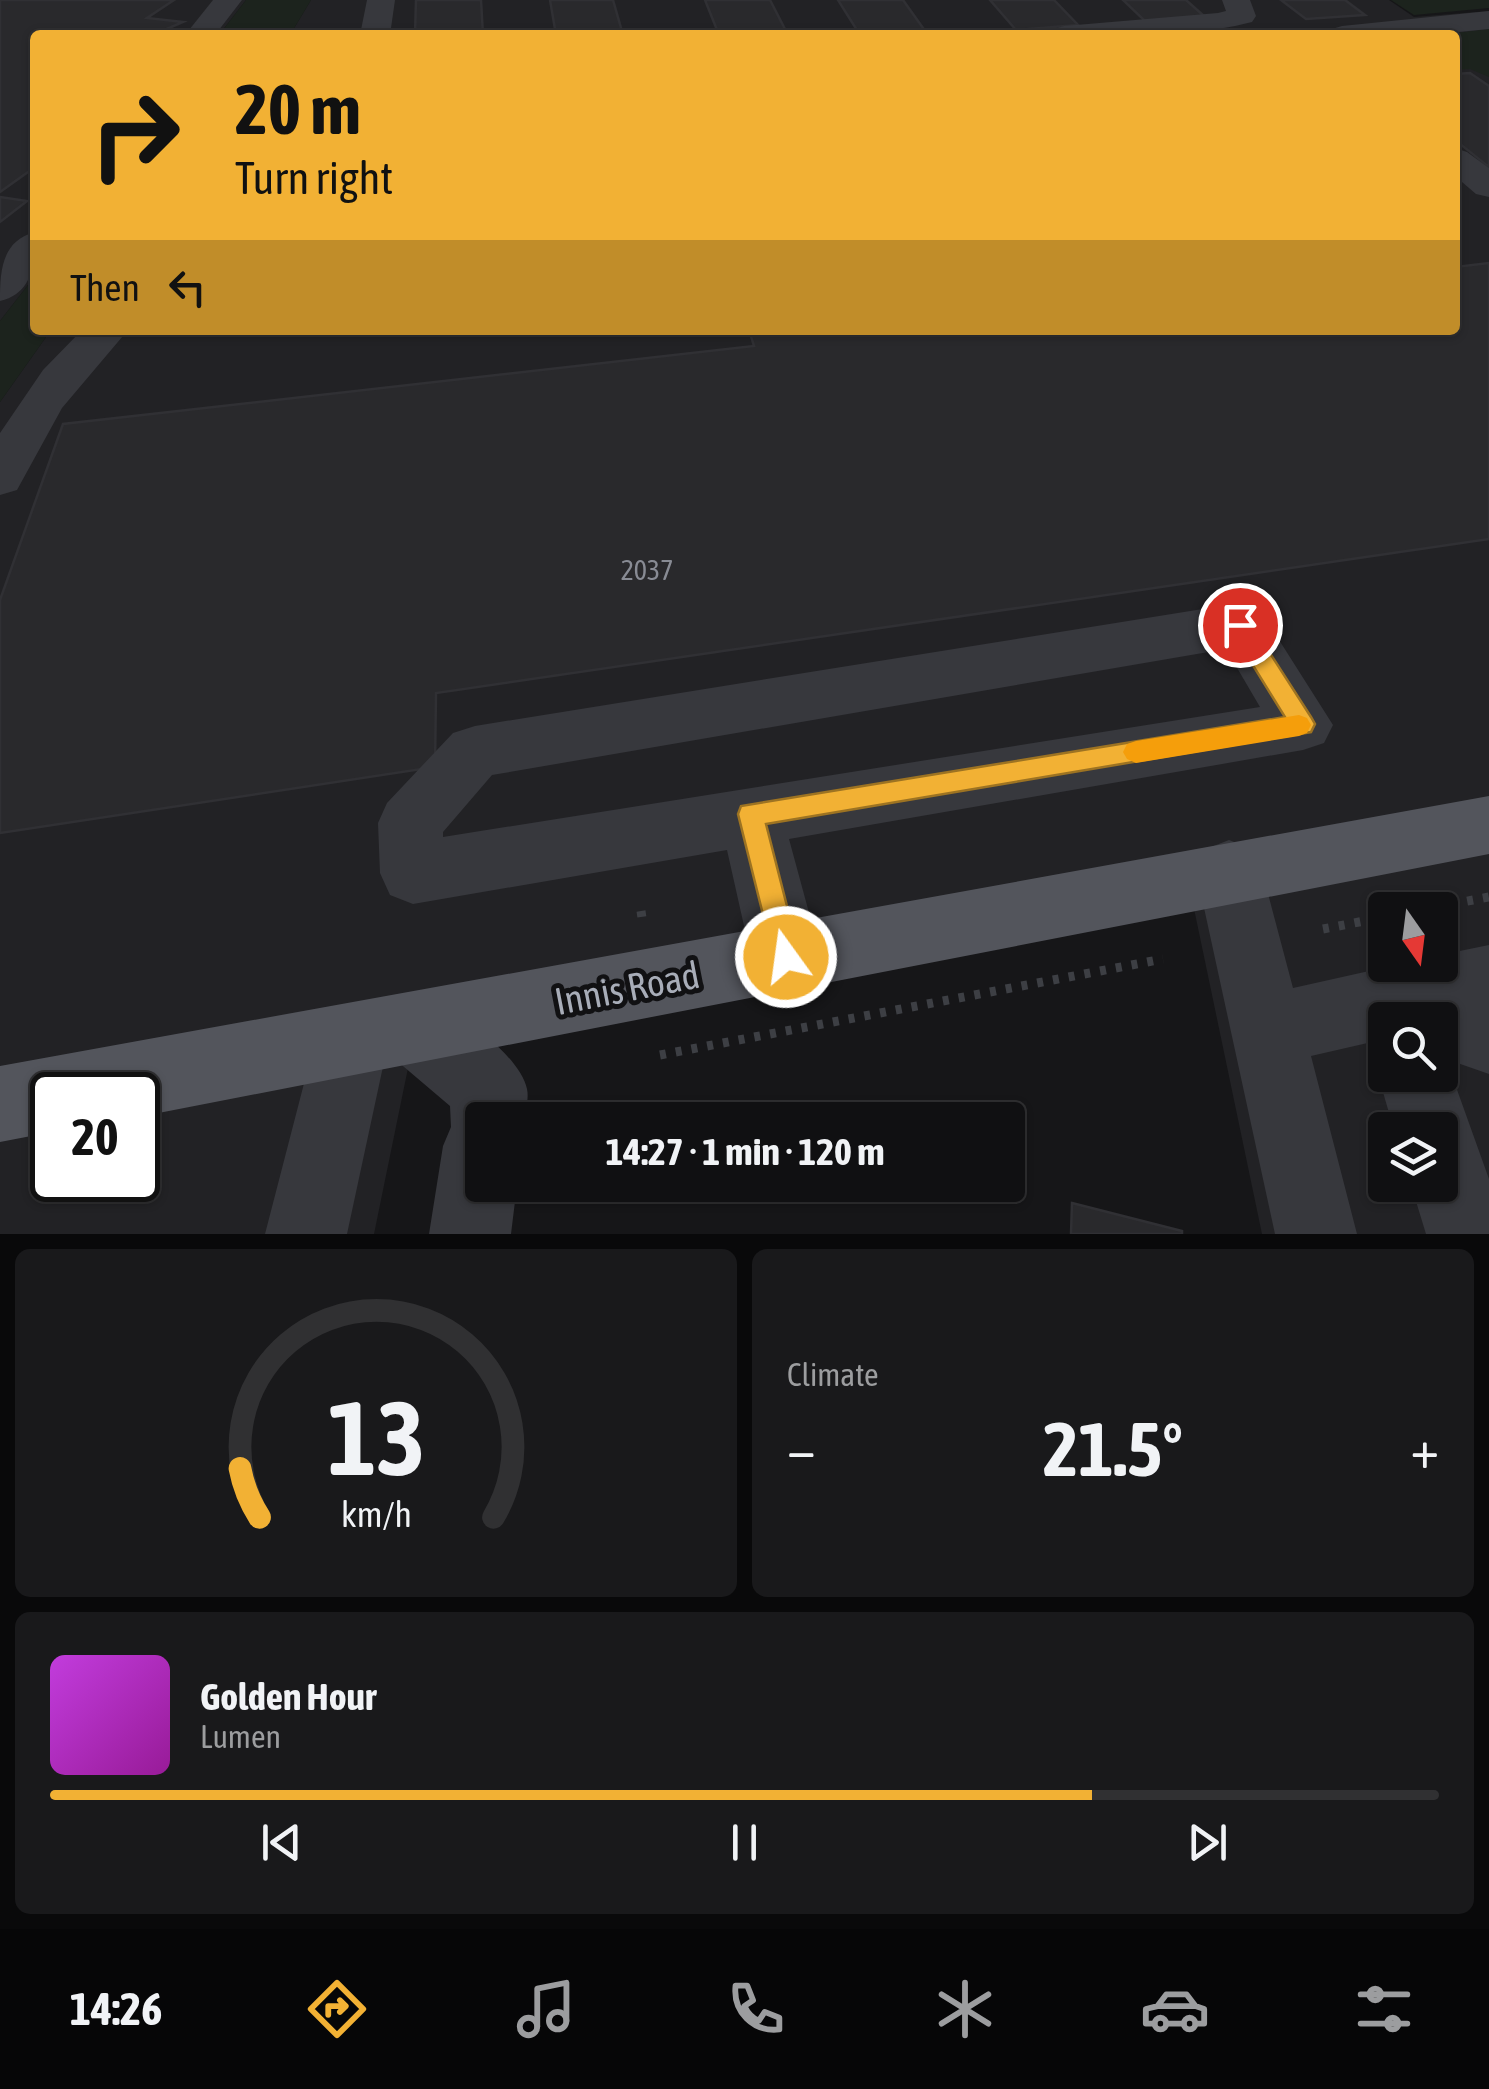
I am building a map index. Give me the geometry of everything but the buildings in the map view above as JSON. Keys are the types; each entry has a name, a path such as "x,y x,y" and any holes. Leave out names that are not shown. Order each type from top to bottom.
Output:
{"main road":[{"name":"Innis Road","path":"0,1104 1489,825"}],"street":[{"path":"204,30 228,0"},
{"path":"376,30 381,0"},
{"path":"1123,30 1218,22 1242,16 1236,0"},
{"path":"1391,30 1489,20"},
{"path":"1460,164 1489,186"},
{"path":"0,289 30,250"},
{"path":"0,478 25,429 62,378 102,335"},
{"path":"1240,625 1303,724 849,798 751,814 413,873 410,823 475,752 612,729 1240,625"},
{"path":"751,814 786,957"},
{"path":"1229,871 1316,1234"},
{"path":"1422,1002 1489,980"},
{"path":"1267,1030 1368,1015"},
{"path":"1458,1029 1489,1037"},
{"path":"306,1234 384,1035 490,1091 488,1102"},
{"path":"470,1234 474,1202"},
{"path":"1456,1202 1467,1234"}],"path":[{"path":"1458,902 1489,896"},
{"path":"1323,929 1368,920"},
{"path":"660,1055 1164,959"}],"shaded area":[{"path":"0,0 246,0 223,30 30,30 30,282 0,321"},
{"path":"246,0 311,0 293,30 223,30"},
{"path":"311,0 1389,0 1414,17 1489,11 1489,1234 1262,1234 1188,880 416,1029 374,1234 0,1234 0,402 47,335 1460,335 1460,30 293,30"},
{"path":"1391,0 1489,0 1489,8 1414,15"},
{"path":"1489,29 1489,77 1470,69 1460,70 1460,33"},
{"path":"30,282 30,335 47,335 0,402 0,321"}],"slow traffic":[{"path":"1136,752 1299,725"}],"route":[{"path":"786,957 751,814 1303,724 1240,625"}]}
